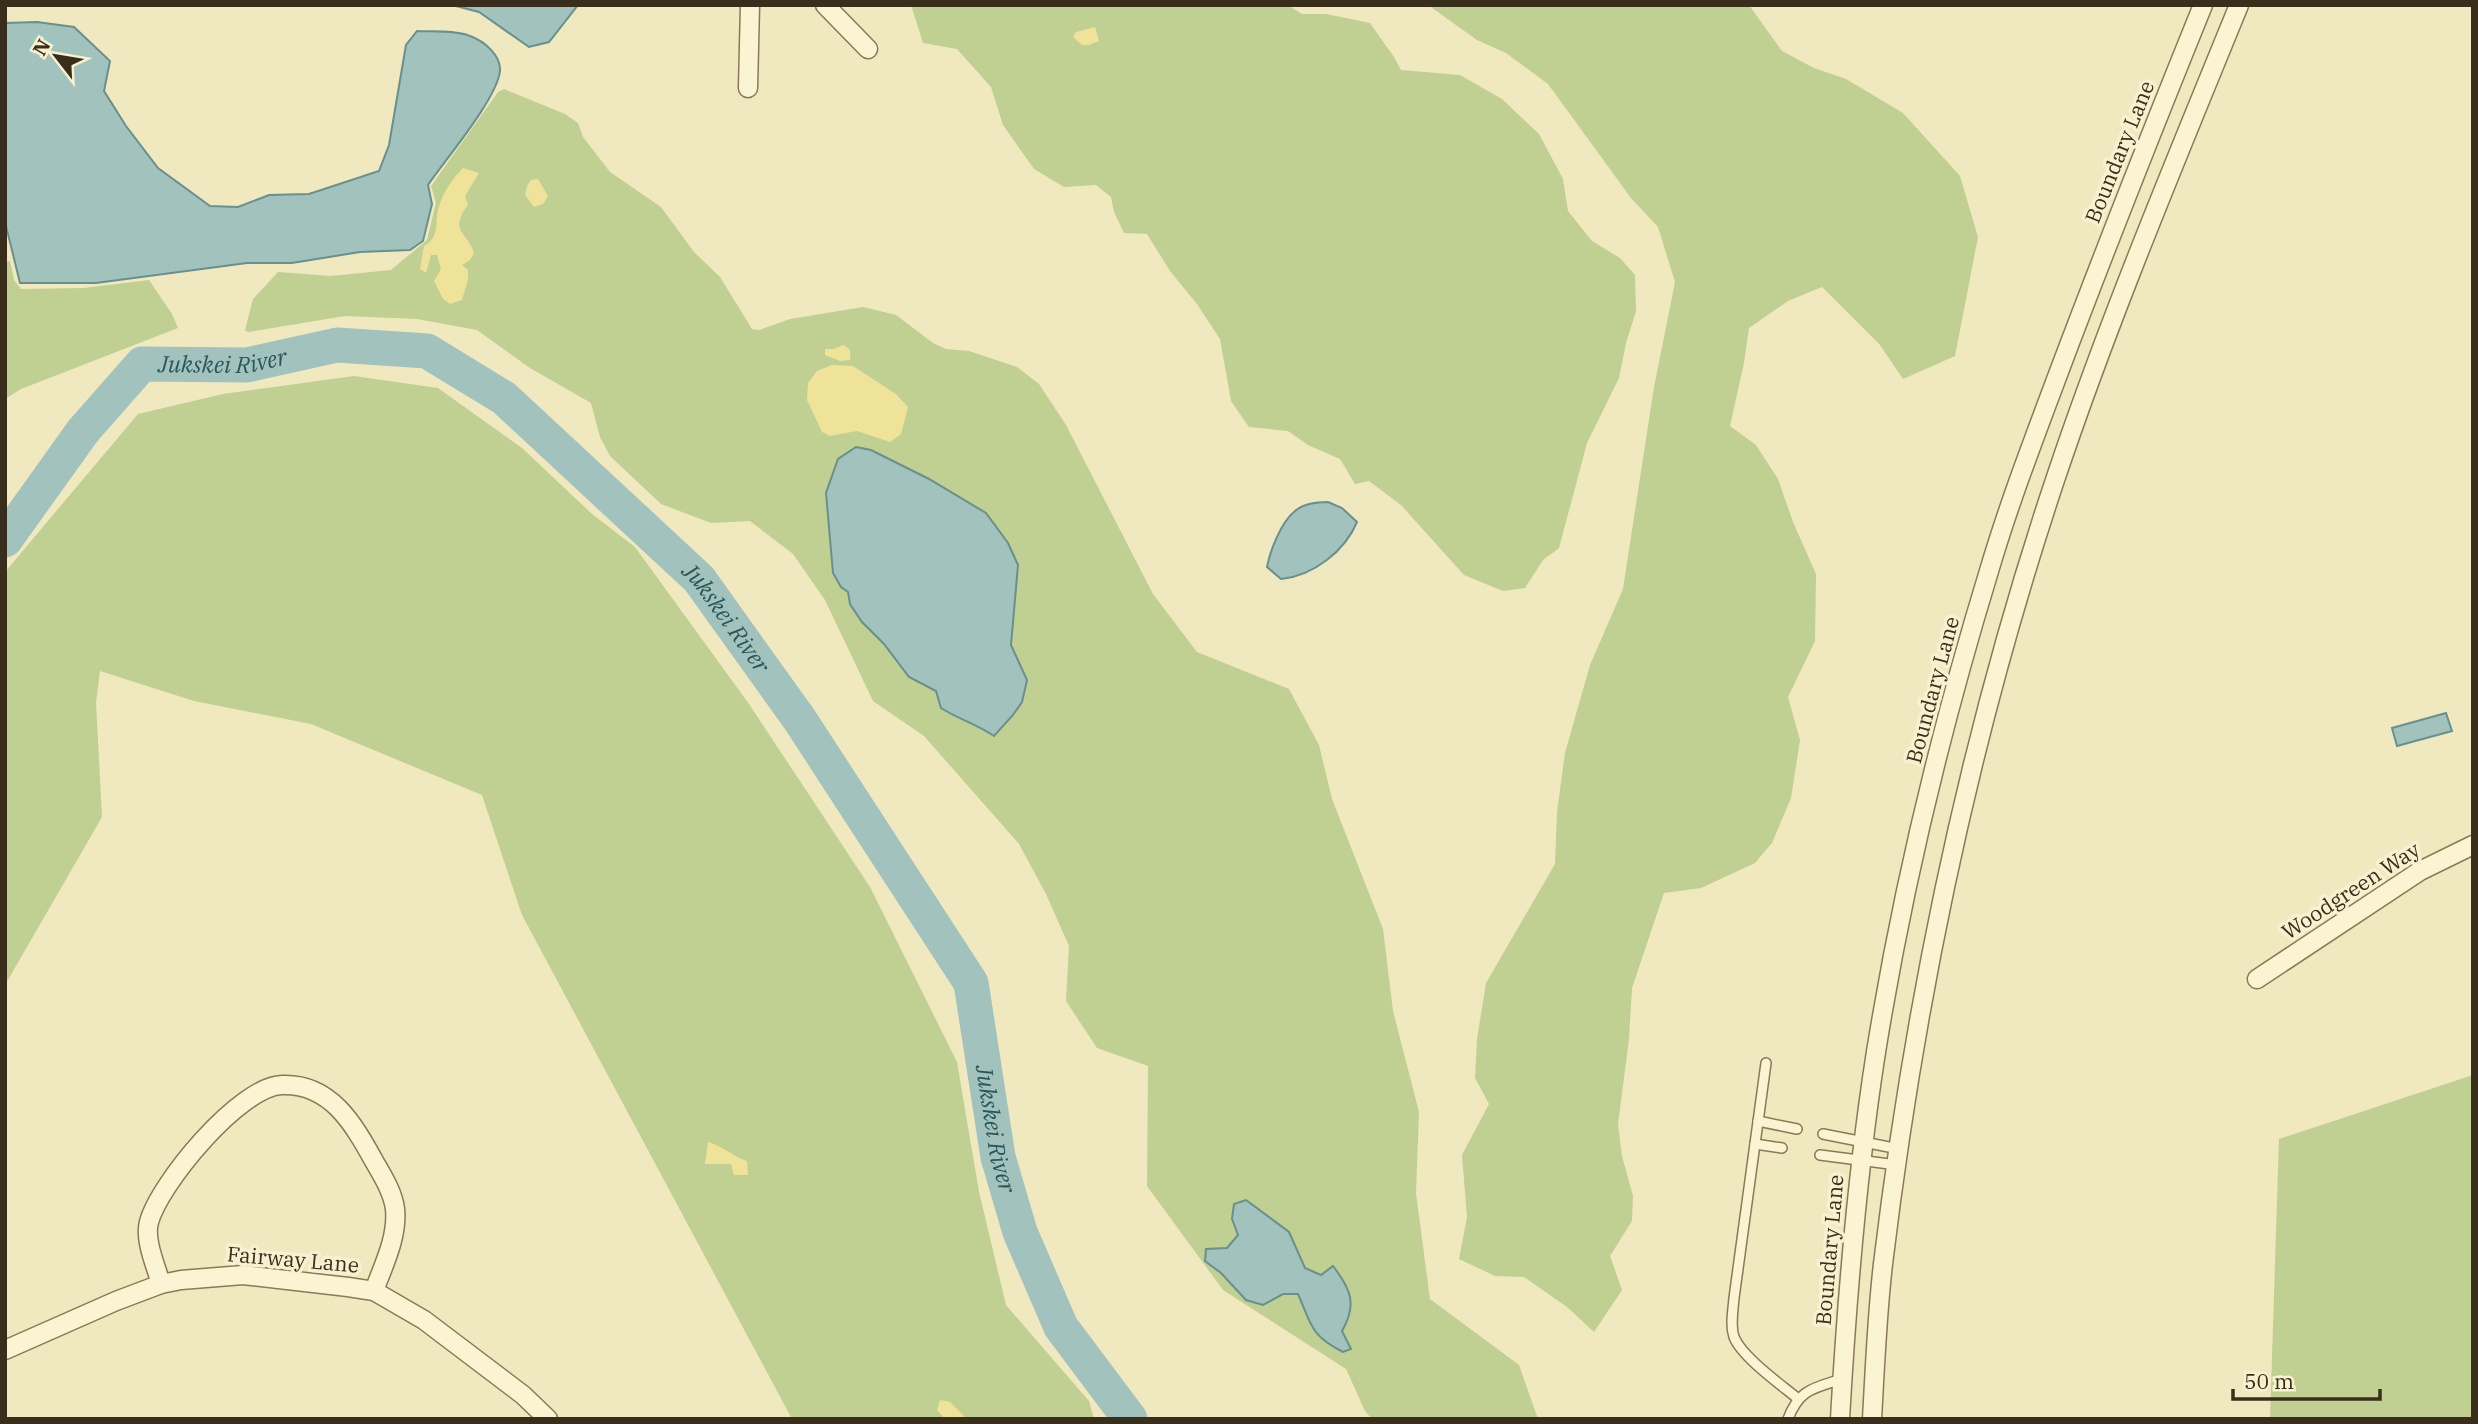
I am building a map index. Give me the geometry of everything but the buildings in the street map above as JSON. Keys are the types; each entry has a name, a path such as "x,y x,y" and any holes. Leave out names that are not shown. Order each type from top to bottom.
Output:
{"street":[{"path":"748,88 750,5"},
{"path":"825,5 868,49"},
{"name":"Boundary Lane","path":"1840,1419 1847,1299 1876,1052 1907,886 1945,730 1989,569 2032,444 2116,221 2203,5"},
{"path":"1872,1419 1883,1268 1898,1157 1931,954 1986,713 2054,481 2094,370 2239,5"},
{"name":"Woodgreen Way","path":"2257,979 2420,871 2473,845"},
{"path":"161,1284 148,1232 148,1223 158,1203 194,1150 232,1110 256,1093 279,1084 306,1087 326,1096 334,1103 353,1125 383,1177 395,1206 396,1219 374,1291"},
{"name":"Fairway Lane","path":"5,1350 161,1284 243,1275 374,1291 424,1320 523,1395 548,1419"}],"lane":[{"path":"1766,1063 1732,1328 1735,1339 1744,1351 1797,1398"},
{"path":"1758,1121 1797,1129"},
{"path":"1823,1134 1863,1151 1898,1157"},
{"path":"1755,1144 1782,1148"},
{"path":"1820,1155 1863,1151 1898,1157"},
{"path":"1788,1419 1797,1398 1810,1390 1842,1379"}],"green space":[{"path":"911,5 1288,5 1302,14 1326,14 1370,23 1401,70 1460,75 1502,99 1539,134 1563,179 1568,211 1592,241 1620,258 1635,275 1636,311 1619,378 1587,443 1559,548 1543,560 1525,588 1503,591 1464,575 1401,505 1369,481 1355,484 1340,459 1308,445 1288,431 1249,427 1231,401 1220,339 1197,304 1170,271 1147,234 1124,233 1114,212 1111,197 1096,185 1064,187 1034,169 1003,125 991,87 957,49 923,43"},
{"path":"1428,5 1749,5 1782,51 1814,68 1846,79 1903,113 1960,176 1978,237 1955,356 1903,379 1880,345 1822,287 1788,301 1749,328 1730,426 1756,445 1778,479 1816,574 1815,641 1788,697 1800,740 1791,798 1772,843 1755,863 1701,888 1664,893 1632,988 1629,1039 1618,1124 1622,1156 1633,1196 1632,1221 1610,1256 1622,1290 1594,1332 1567,1307 1524,1277 1495,1276 1459,1259 1467,1217 1462,1155 1489,1104 1475,1078 1477,1039 1486,983 1555,864 1557,812 1565,753 1590,665 1623,589 1654,387 1675,282 1658,227 1631,198 1548,84 1506,53 1477,40"},
{"path":"504,89 565,114 578,123 583,137 610,172 661,207 694,252 720,277 752,329 759,330 790,319 863,307 896,315 933,343 946,349 969,351 1017,367 1039,384 1066,425 1153,594 1197,652 1289,689 1319,745 1332,799 1383,929 1393,1011 1419,1112 1416,1193 1430,1299 1519,1365 1538,1419 1372,1419 1365,1411 1346,1369 1223,1290 1147,1186 1148,1066 1097,1048 1066,1001 1069,946 1046,894 1019,844 924,736 873,701 825,600 793,554 750,521 711,523 661,504 610,456 600,437 591,403 530,368 477,330 417,319 345,316 248,332 245,330 253,299 278,272 331,276 391,270 427,240 436,203 431,186 498,92"},
{"path":"10,261 14,280 21,289 84,288 149,280 172,314 178,328 21,389 5,399 5,262"},
{"path":"354,376 438,388 522,448 592,514 635,547 749,704 870,887 957,1062 979,1192 1006,1305 1089,1401 1094,1419 792,1419 522,915 482,795 311,724 194,701 100,671 96,703 102,817 5,985 5,572 138,414 223,394"},
{"path":"2473,1075 2473,1419 2270,1419 2279,1139"}],"sand":[{"path":"1095,27 1099,41 1082,45 1073,37 1076,32"},
{"path":"463,168 479,173 465,196 468,205 460,221 461,231 474,253 470,260 462,265 468,270 468,280 462,300 450,304 443,299 434,281 441,269 437,255 431,255 426,273 420,269 424,246 435,233 441,201 455,176"},
{"path":"538,179 548,196 543,204 534,207 525,195 531,180"},
{"path":"843,345 850,351 850,360 840,361 825,355 825,349"},
{"path":"832,365 853,366 896,394 908,407 901,434 890,442 857,431 830,436 822,432 807,400 808,383 817,371"},
{"path":"708,1142 747,1161 748,1175 734,1175 731,1164 705,1164"},
{"path":"940,1400 950,1402 967,1419 945,1419 937,1410"}],"water":[{"path":"452,5 578,5 549,42 529,47 479,12"},
{"path":"37,22 74,27 110,61 104,91 126,126 158,168 210,206 238,207 269,195 309,194 379,171 389,145 406,45 417,31 458,33 475,38 495,54 500,71 497,83 480,113 428,185 432,204 423,241 410,250 360,252 292,263 247,263 96,283 20,283 5,222 5,23"},
{"path":"856,447 871,450 929,479 986,513 1008,543 1018,565 1011,645 1027,680 1022,702 994,736 941,708 936,691 909,677 884,644 862,622 850,604 848,592 841,587 833,573 826,493 838,459"},
{"path":"1328,502 1342,508 1357,522 1352,533 1336,552 1316,567 1305,573 1281,579 1267,567 1273,545 1285,522 1302,507"},
{"path":"2446,713 2452,731 2397,746 2392,728"},
{"path":"1246,1200 1289,1232 1305,1268 1321,1275 1333,1266 1339,1274 1350,1297 1350,1313 1342,1331 1351,1349 1343,1352 1318,1335 1298,1294 1283,1294 1263,1305 1246,1300 1221,1273 1205,1261 1206,1249 1227,1248 1238,1235 1232,1219 1234,1204"}],"waterway":[{"name":"Jukskei River","path":"5,540 83,431 142,364 247,365 337,345 427,351 504,398 699,579 800,720 971,983 998,1157 1020,1232 1061,1327 1130,1419"}]}
